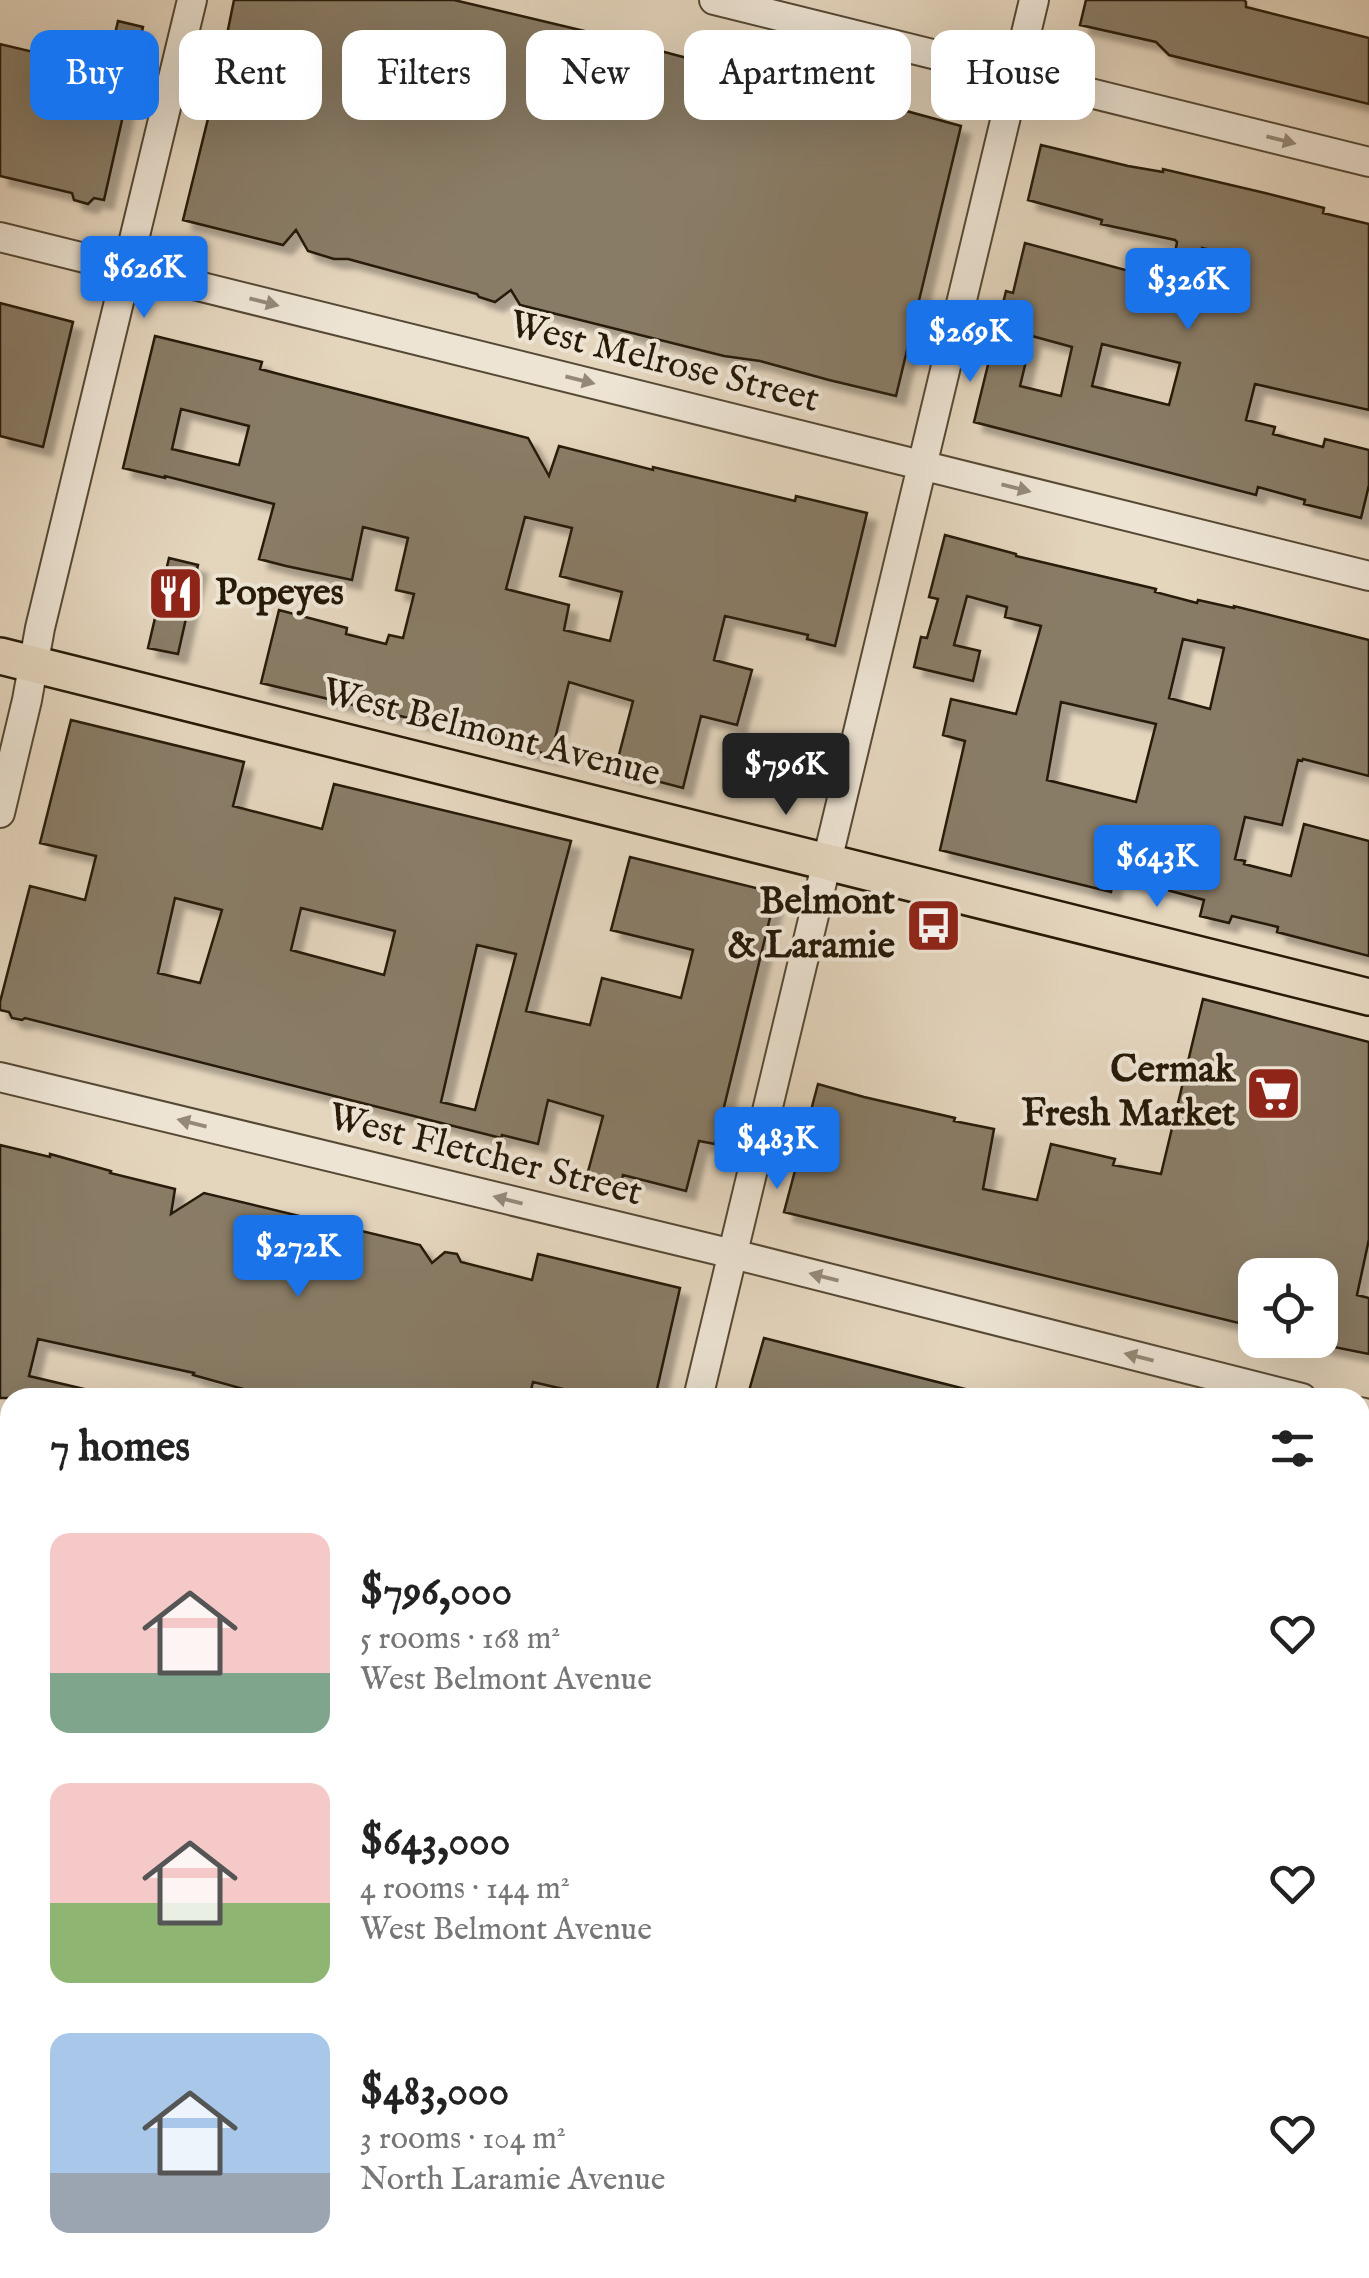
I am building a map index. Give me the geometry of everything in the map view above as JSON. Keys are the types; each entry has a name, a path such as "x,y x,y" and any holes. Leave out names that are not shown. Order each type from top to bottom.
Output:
{"main road":[{"name":"West Belmont Avenue","path":"17,660 1369,997"}],"street":[{"path":"0,813 17,660 40,628 192,0"},
{"path":"714,0 931,55"},
{"path":"1027,30 1034,0"},
{"path":"1095,95 1369,162"},
{"path":"700,1388 1005,120"},
{"name":"West Melrose Street","path":"0,236 1369,576"},
{"name":"West Fletcher Street","path":"0,1077 733,1254 1262,1388"}],"building":[{"path":"234,0 454,0 580,30 526,30 526,120 664,120 664,52 684,57 684,120 911,120 911,112 961,126 896,396 520,305 511,290 495,302 348,259 334,259 308,251 296,230 283,245 183,220 208,120 322,120 322,30 228,30"},
{"path":"1086,0 1244,0 1246,7 1369,38 1369,104 1169,55 1156,42 1080,25"},
{"path":"118,21 143,27 142,30 116,30"},
{"path":"0,44 30,51 30,120 122,120 104,200 94,198 88,204 74,200 72,193 0,176"},
{"path":"1041,145 1265,193 1369,224 1369,410 1255,384 1246,420 1275,427 1273,434 1323,447 1325,439 1369,450 1369,485 1361,518 1304,504 1305,500 1258,487 1256,495 974,422 1006,291 1013,293 1025,243 1170,282 1175,240 1101,224 1102,220 1028,200","holes":["1202,248 1243,257 1232,300 1192,290","1032,336 1072,347 1061,396 1020,386","1102,344 1180,363 1169,405 1092,386"]},
{"path":"0,303 73,322 43,447 0,436"},
{"path":"155,336 262,362 260,369 528,438 549,476 559,446 795,501 796,496 867,513 835,646 807,639 808,635 725,616 714,660 752,670 737,725 701,716 683,788 615,770 633,701 569,682 551,755 261,683 279,610 347,628 346,634 386,644 389,635 403,638 414,594 396,590 408,538 363,527 352,580 286,566 259,559 274,504 123,468","holes":["181,409 249,426 239,465 172,449","525,517 572,528 560,576 622,592 610,641 564,630 569,605 506,589"]},
{"path":"945,535 1197,603 1198,600 1234,606 1369,640 1369,776 1298,760 1282,825 1245,817 1235,859 1291,876 1304,824 1369,841 1369,956 1232,916 1229,923 1200,916 1204,900 1167,890 1114,877 1111,892 940,850 965,741 943,735 951,699 1016,714 1041,626 1005,617 1007,607 967,596 954,645 980,651 973,681 914,667 921,637 927,638 938,599 929,597","holes":["1183,639 1224,648 1210,709 1169,698","1061,702 1156,724 1136,802 1047,780"]},
{"name":"Popeyes","path":"169,558 198,565 178,654 148,648"},
{"path":"71,720 244,762 233,806 322,829 334,784 571,841 526,1011 590,1025 602,978 681,998 693,950 611,930 630,857 776,893 715,1144 699,1141 686,1191 623,1175 619,1188 586,1179 603,1116 548,1100 538,1144 25,1018 12,1018 9,1012 0,1010 0,1002 30,886 85,900 96,856 40,843","holes":["175,898 222,910 200,983 158,973","301,908 395,931 384,975 291,950","477,945 516,954 475,1110 441,1102"]},
{"path":"1203,999 1369,1042 1369,1239 1357,1295 1369,1298 1369,1354 1338,1348 1338,1258 1238,1258 1238,1323 784,1212 818,1084 994,1129 983,1189 1037,1200 1051,1144 1115,1159 1113,1165 1161,1174"},
{"path":"0,1145 50,1154 175,1189 171,1214 204,1193 420,1245 432,1263 445,1252 457,1254 461,1262 532,1280 538,1254 680,1288 657,1388 559,1388 533,1382 532,1388 240,1388 194,1373 38,1339 29,1376 80,1388 0,1388"},
{"path":"764,1338 961,1388 750,1388"}],"place":[{"name":"Popeyes","path":"176,594"},
{"name":"Belmont & Laramie","path":"934,925"},
{"name":"Cermak Fresh Market","path":"1274,1093"}]}
